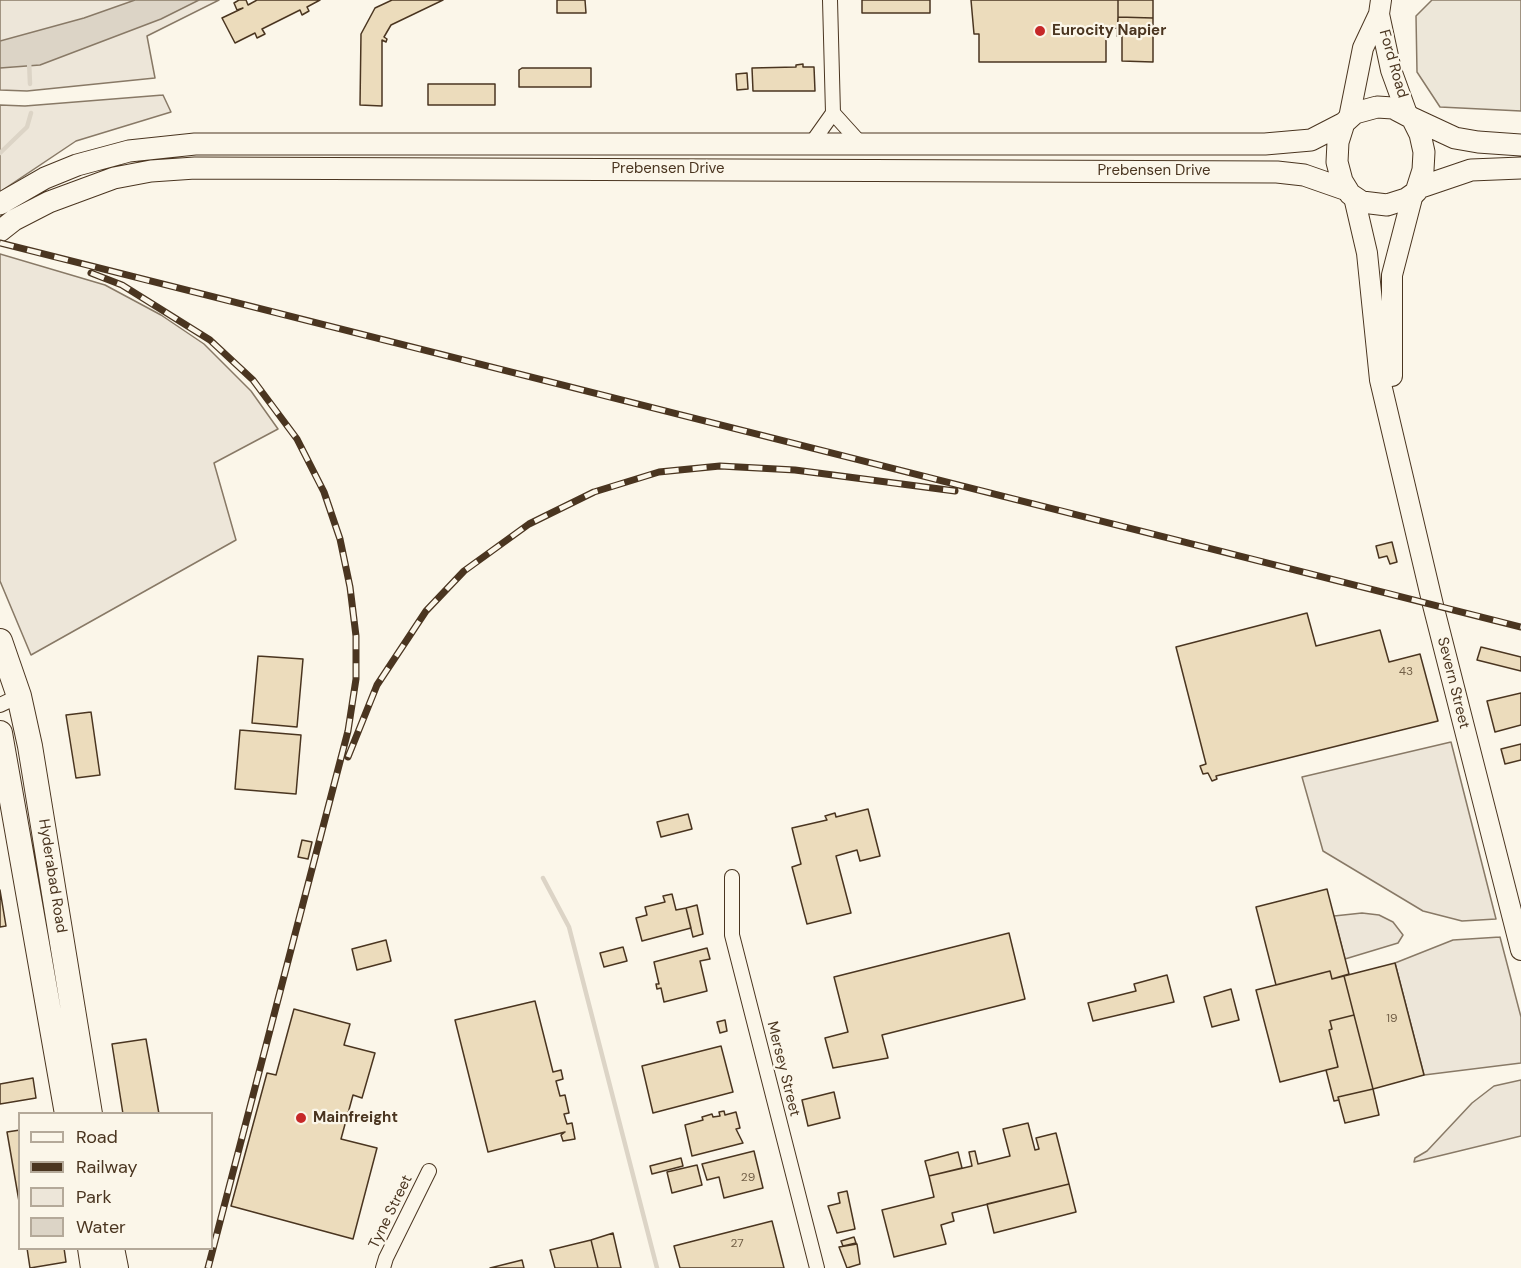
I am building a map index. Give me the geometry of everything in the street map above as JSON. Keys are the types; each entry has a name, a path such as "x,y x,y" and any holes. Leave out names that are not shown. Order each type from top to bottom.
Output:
{"highway":[{"name":"Hyderabad Road","path":"0,641 9,700 37,785 90,1112"},
{"name":"Hyderabad Road","path":"0,733 67,1112"},
{"path":"90,1250 93,1268"},
{"path":"112,1250 116,1268"}],"main road":[{"path":"1521,145 1455,138 1393,108 1377,107 1362,110 1347,120 1338,142 1337,162 1350,194 1371,204 1387,205 1471,170 1521,168"},
{"path":"1409,116 1420,134 1424,152 1424,170 1416,191"},
{"name":"Prebensen Drive","path":"0,204 45,178 77,165 129,151 166,146 1265,144 1311,140 1347,120"},
{"name":"Prebensen Drive","path":"0,231 14,220 49,202 104,182 152,171 195,168 1277,172 1304,175 1350,194"}],"street":[{"path":"811,144 833,113 830,0"},
{"name":"Ford Road","path":"1380,7 1391,70 1409,116"},
{"name":"Ford Road","path":"1347,120 1363,48 1380,7"},
{"path":"833,113 861,144"},
{"name":"Severn Street","path":"1391,415 1392,275 1416,191"},
{"name":"Severn Street","path":"1350,194 1367,253 1380,380 1391,415 1401,472 1433,605 1521,950"},
{"name":"Mersey Street","path":"732,877 732,934 817,1268"},
{"name":"Tyne Street","path":"383,1268 429,1171"}],"green space":[{"path":"0,0 219,0 147,36 155,78 27,91 0,90"},
{"path":"163,95 171,112 76,141 0,192 0,105 25,106"},
{"path":"0,254 105,285 161,315 204,344 251,391 278,429 214,463 236,540 31,655 0,581"},
{"path":"1451,742 1496,919 1462,921 1423,911 1323,851 1302,777"},
{"path":"1362,913 1379,915 1393,922 1403,935 1398,943 1345,959 1334,916"},
{"path":"1500,937 1521,1017 1521,1063 1424,1075 1395,963 1453,940"},
{"path":"1521,1080 1521,1136 1414,1162 1415,1158 1427,1151 1472,1103 1494,1086"}],"shaded area":[{"path":"1432,0 1521,0 1521,111 1440,107 1417,72 1416,16"}],"water":[{"path":"135,0 199,0 161,19 40,65 0,68 0,41 84,18"}],"building":[{"path":"246,0 248,5 257,0 320,0 307,7 309,11 302,15 300,10 262,29 265,34 257,38 255,33 235,43 222,18 243,8 237,10 234,3"},
{"path":"392,0 443,0 391,25 384,37 387,39 386,42 382,40 382,106 360,105 361,34 375,8"},
{"path":"557,0 585,0 586,13 557,13"},
{"path":"862,0 930,0 930,13 862,13"},
{"name":"Eurocity Napier","path":"971,0 1118,0 1118,28 1106,29 1106,62 979,62 979,34 974,34"},
{"path":"1118,0 1153,0 1153,18 1118,17"},
{"path":"1118,17 1153,18 1153,62 1122,61 1122,36 1117,36"},
{"path":"803,64 803,67 814,67 815,91 753,91 752,68 796,67 796,65"},
{"path":"522,68 591,68 591,87 519,87 519,70"},
{"path":"747,73 748,89 737,90 736,74"},
{"path":"428,84 495,84 495,105 428,105"},
{"path":"1392,542 1397,562 1390,564 1387,556 1379,558 1376,546"},
{"path":"1307,613 1316,646 1380,630 1389,662 1420,654 1438,721 1216,776 1217,779 1212,781 1208,773 1203,774 1200,766 1206,764 1176,647"},
{"path":"1481,647 1521,657 1521,671 1477,660"},
{"path":"258,656 303,659 297,727 252,723"},
{"path":"1521,693 1521,725 1495,732 1487,701"},
{"path":"91,712 100,775 76,778 66,715"},
{"path":"240,730 301,735 296,794 235,789"},
{"path":"1521,744 1521,760 1505,764 1501,749"},
{"path":"868,809 880,856 860,861 857,850 836,856 851,913 807,924 792,867 801,864 792,828 827,820 825,816 835,813 836,817"},
{"path":"688,814 692,829 661,837 657,822"},
{"path":"302,840 312,842 308,859 298,857"},
{"path":"1327,889 1349,974 1332,979 1330,971 1276,985 1256,907"},
{"path":"0,890 6,926 0,927"},
{"path":"672,894 676,910 686,908 691,928 642,941 636,918 647,915 645,907 665,902 663,896"},
{"path":"697,905 703,934 693,937 686,908"},
{"path":"1009,933 1025,999 882,1035 888,1058 833,1068 825,1038 848,1032 834,977"},
{"path":"386,940 391,961 357,970 352,949"},
{"path":"623,947 627,961 604,967 600,953"},
{"path":"707,948 710,959 700,961 707,991 664,1002 661,988 657,989 656,984 659,984 654,962"},
{"path":"1395,963 1424,1075 1373,1089 1344,976"},
{"path":"1330,971 1332,979 1344,976 1354,1015 1330,1021 1332,1029 1329,1030 1338,1067 1280,1082 1256,990"},
{"path":"1167,975 1174,1002 1093,1021 1088,1003 1136,991 1134,984"},
{"path":"1231,989 1239,1020 1212,1027 1204,997"},
{"path":"535,1001 553,1072 561,1070 563,1079 556,1081 560,1096 565,1095 569,1113 564,1114 567,1124 572,1123 575,1139 563,1141 561,1135 565,1132 488,1152 455,1020"},
{"name":"Mainfreight","path":"294,1009 350,1024 344,1045 375,1053 362,1098 353,1095 341,1139 377,1148 353,1239 231,1206 267,1073 276,1075"},
{"path":"1354,1015 1373,1089 1338,1097 1339,1100 1334,1101 1326,1070 1338,1067 1329,1030 1332,1029 1330,1021"},
{"path":"725,1020 727,1031 720,1033 717,1022"},
{"path":"146,1039 159,1112 123,1112 112,1044"},
{"path":"721,1046 733,1092 653,1113 642,1066"},
{"path":"33,1078 36,1098 0,1104 0,1084"},
{"path":"1373,1089 1379,1115 1345,1123 1338,1097"},
{"path":"834,1092 840,1118 808,1126 802,1100"},
{"path":"724,1111 725,1115 736,1112 740,1128 736,1129 743,1143 692,1156 685,1125 703,1120 702,1117 712,1114 713,1117 720,1116 719,1112"},
{"path":"1028,1123 1035,1150 1039,1149 1036,1138 1056,1133 1069,1184 952,1213 954,1221 941,1225 946,1244 894,1257 882,1210 934,1197 929,1176 972,1166 969,1152 975,1151 978,1164 1010,1156 1003,1129"},
{"path":"18,1130 18,1195 7,1132"},
{"path":"754,1151 763,1188 724,1198 719,1177 707,1180 702,1164"},
{"path":"958,1152 962,1168 929,1176 925,1161"},
{"path":"681,1158 683,1166 652,1174 650,1166"},
{"path":"697,1165 702,1185 672,1193 667,1172"},
{"path":"1069,1184 1076,1212 994,1233 987,1204"},
{"path":"847,1191 855,1229 837,1233 828,1206 840,1203 838,1193"},
{"path":"772,1221 784,1268 680,1268 674,1246"},
{"path":"613,1233 621,1268 598,1268 591,1240"},
{"path":"854,1237 856,1243 843,1246 841,1241"},
{"path":"591,1240 598,1268 555,1268 550,1250"},
{"path":"857,1244 860,1264 847,1268 839,1247"},
{"path":"27,1250 64,1250 66,1262 30,1268"},
{"path":"522,1260 524,1268 490,1268"}],"waterway":[{"path":"29,60 30,84"},
{"path":"0,153 27,127 31,113"},
{"path":"543,878 569,927 657,1268"}],"railway":[{"path":"0,243 1521,627"},
{"path":"91,273 122,285 210,340 253,380 297,439 324,492 340,539 350,587 356,636 356,679 348,731 213,1249"},
{"path":"348,757 377,685 426,611 464,571 529,524 594,492 659,472 720,466 795,470 955,491"},
{"path":"208,1268 213,1250"}],"place":[{"name":"Eurocity Napier","path":"1040,31"},
{"name":"Mainfreight","path":"301,1118"}]}
